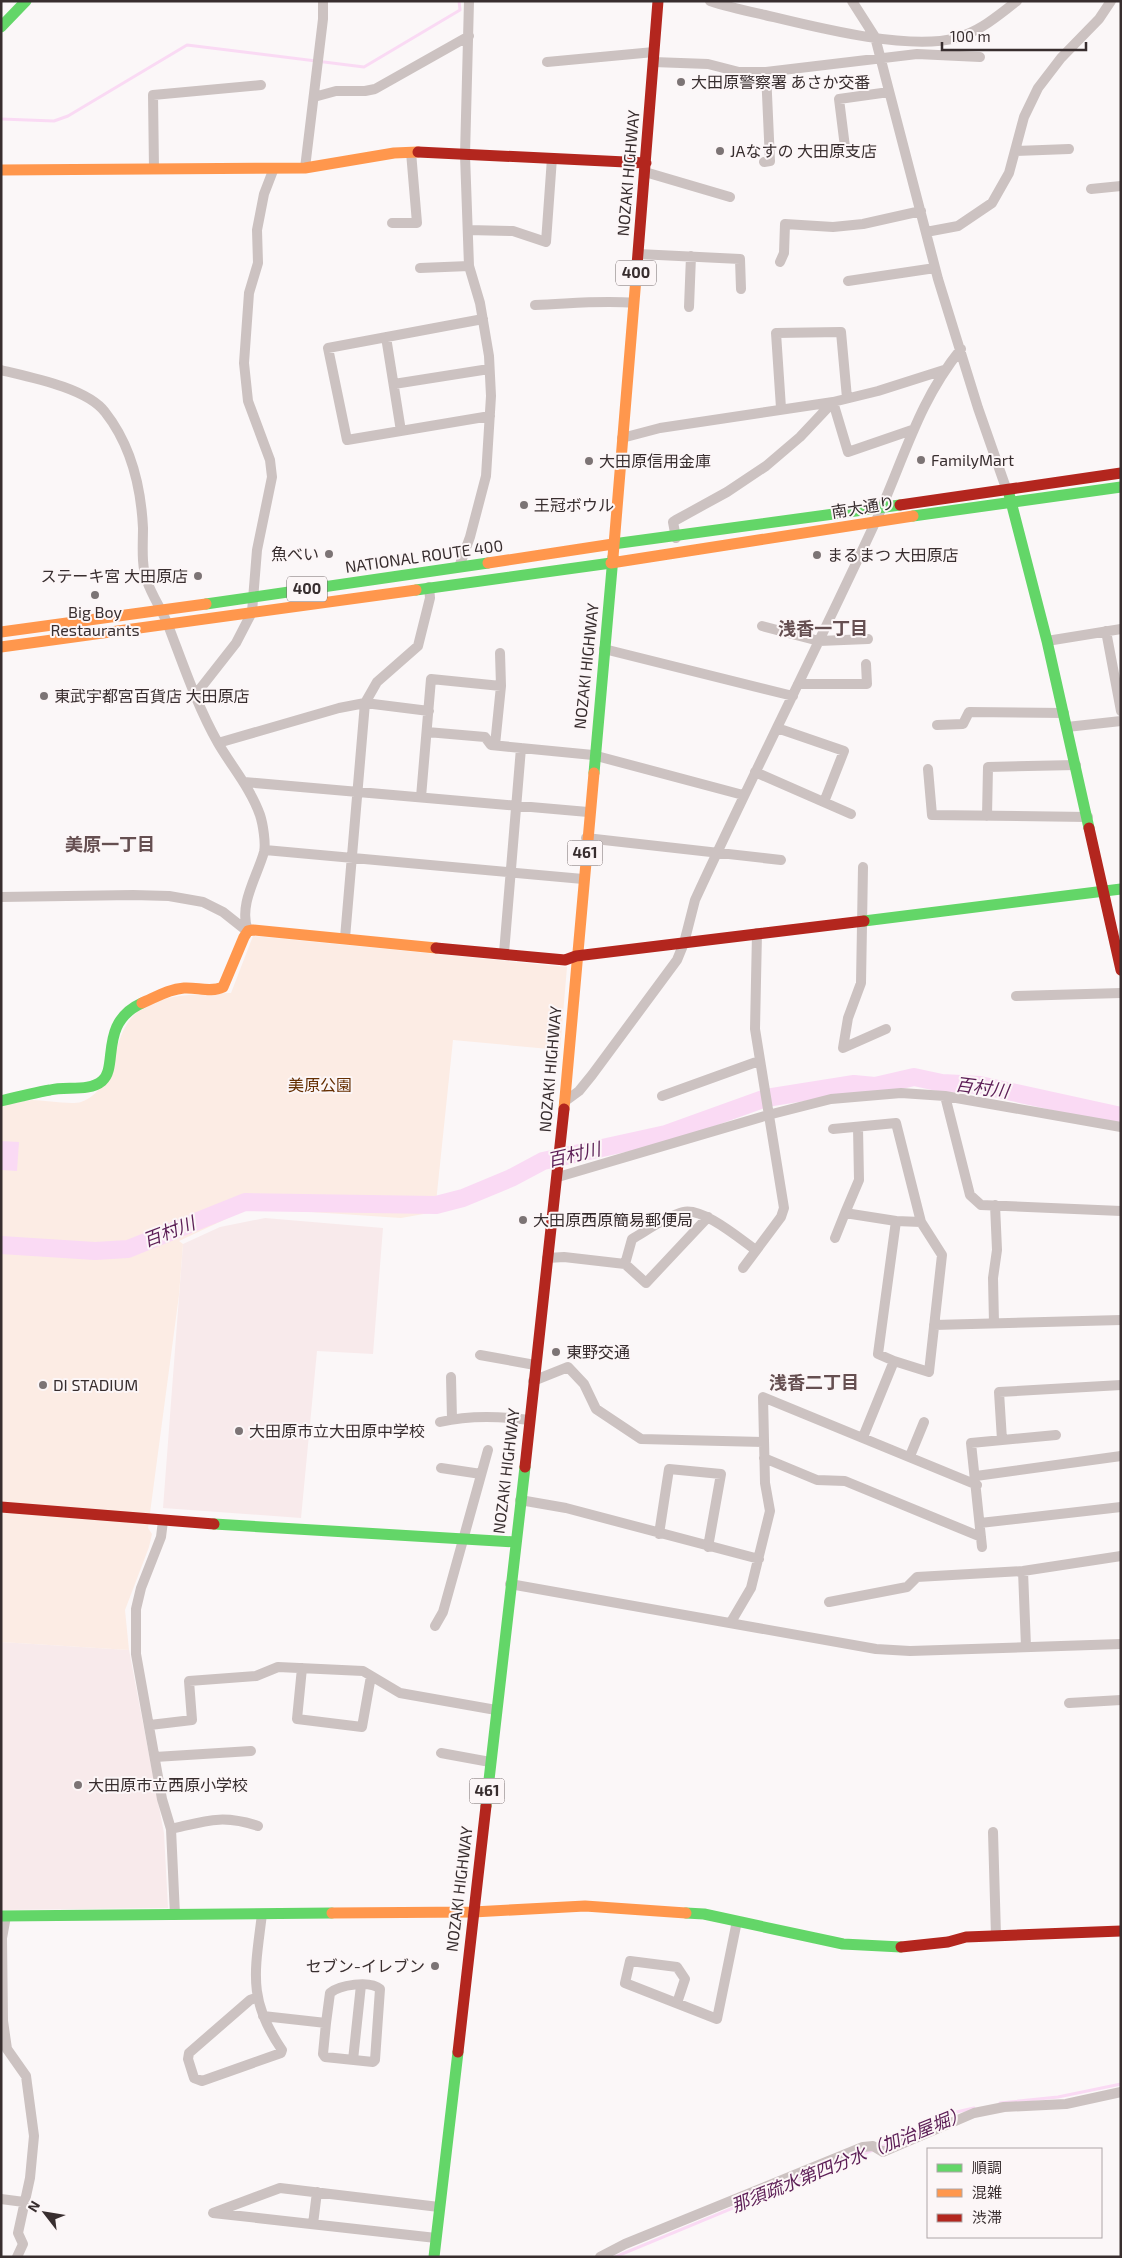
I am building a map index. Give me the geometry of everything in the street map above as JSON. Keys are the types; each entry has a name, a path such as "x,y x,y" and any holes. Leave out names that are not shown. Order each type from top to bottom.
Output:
{"main road":[{"path":"1,27 26,1"},
{"name":"NOZAKI HIGHWAY","path":"434,2257 558,1172 588,812 612,563 658,1"},
{"path":"1,170 305,168 412,152 552,158 645,168"},
{"name":"南大通り","path":"613,544 676,538 1006,488 1121,473"},
{"name":"南大通り","path":"612,563 1011,501 1121,487"},
{"path":"1006,488 1011,501 1068,727 1102,890 1121,970"},
{"name":"NATIONAL ROUTE 400","path":"1,632 613,544"},
{"name":"NATIONAL ROUTE 400","path":"1,647 612,563"},
{"path":"1,1100 85,1086 102,1081 107,1074 113,1033 125,1015 135,1006 168,991 184,988 217,990 223,987 248,931 253,930 566,960 576,956 1121,889"},
{"path":"1,1507 163,1520 515,1542"},
{"path":"4,1916 473,1912 585,1906 704,1914 849,1944 902,1947 948,1942 966,1936 1121,1931"}],"street":[{"path":"305,168 323,1"},
{"path":"459,567 470,537 486,476 490,416 490,369 483,319 468,266 465,155 469,1"},
{"path":"710,1 804,24 875,37 918,42 956,38 984,27 1017,1"},
{"path":"852,1 875,37 935,268 978,408 1006,488"},
{"path":"926,232 958,226 992,203 1008,173 1024,118 1038,88 1062,58 1099,19 1111,1"},
{"path":"314,97 336,91 365,91 375,88 469,36"},
{"path":"547,62 654,57 708,64 738,72 766,72 879,57 917,54 980,57"},
{"path":"764,162 770,161 766,72"},
{"path":"154,169 153,96 261,85"},
{"path":"845,147 839,99 889,92"},
{"path":"1015,152 1070,149"},
{"path":"392,223 417,223 412,152"},
{"path":"468,230 513,231 546,242 552,158"},
{"path":"196,694 236,643 252,612 256,550 272,477 270,460 248,401 244,363 250,293 258,263 257,230 264,194 274,168"},
{"path":"645,168 730,197"},
{"path":"1090,189 1121,186"},
{"path":"780,262 784,252 785,224 833,227 863,224 921,212"},
{"path":"638,254 740,259 741,289"},
{"path":"689,307 691,256"},
{"path":"420,268 468,266"},
{"path":"848,281 935,268"},
{"path":"535,305 590,304 601,300 634,303"},
{"path":"483,319 328,348 346,440 490,416"},
{"path":"781,408 776,334 842,332 847,398"},
{"path":"386,337 401,431"},
{"path":"564,1102 579,1091 669,973 684,943 694,900 876,522 880,507 903,456 912,430 944,370 961,349"},
{"path":"394,384 490,369"},
{"path":"1,370 34,378 70,390 96,403 105,411 137,474 142,500 146,578 168,624 218,743 244,782 260,815 265,850 250,888 244,921 248,931"},
{"path":"622,438 660,428 781,408 833,402 944,370"},
{"path":"833,402 848,452 912,430"},
{"path":"676,538 673,522 727,492 766,466 800,437 833,402"},
{"path":"345,938 365,703 378,682 418,646 430,598 429,587"},
{"path":"762,626 819,641 868,639"},
{"path":"1047,641 1121,629"},
{"path":"1106,631 1121,711"},
{"path":"604,649 793,696"},
{"path":"496,745 501,686 500,653"},
{"path":"798,684 867,684 866,664"},
{"path":"421,797 431,679 501,686"},
{"path":"218,743 339,708 365,703 429,711"},
{"path":"937,725 963,724 969,712 1064,713"},
{"path":"1068,727 1121,721"},
{"path":"777,728 844,751 824,802"},
{"path":"427,732 484,737 491,744 496,745 594,755 743,795"},
{"path":"504,953 521,748"},
{"path":"987,816 988,767 1076,765"},
{"path":"928,769 932,816 1088,817"},
{"path":"755,772 851,814"},
{"path":"244,782 588,812"},
{"path":"586,838 781,860"},
{"path":"265,850 583,879"},
{"path":"863,867 861,983 848,1018 843,1048 886,1029"},
{"path":"1,898 169,896 203,902 222,912 248,931"},
{"path":"743,1268 781,1217 784,1208 755,1029 757,934"},
{"path":"1016,996 1121,993"},
{"path":"662,1096 759,1061"},
{"path":"558,1172 768,1114 831,1099 901,1093 945,1096 1121,1127"},
{"path":"945,1096 970,1194 981,1205 1121,1211"},
{"path":"833,1129 896,1123 921,1222 942,1255 929,1372 878,1354 896,1221"},
{"path":"835,1238 859,1180 858,1127"},
{"path":"994,1323 993,1278 997,1250 995,1206"},
{"path":"625,1264 632,1239 683,1212 697,1212 708,1217 756,1250"},
{"path":"845,1213 896,1221 921,1222"},
{"path":"547,1258 564,1257 625,1264 646,1284 708,1217"},
{"path":"934,1325 1121,1320"},
{"path":"480,1355 535,1365"},
{"path":"863,1437 894,1361"},
{"path":"533,1381 568,1367 584,1384 596,1409 641,1439 763,1442"},
{"path":"451,1377 452,1419"},
{"path":"1002,1440 999,1392 1121,1385"},
{"path":"731,1622 751,1588 770,1511 765,1483 763,1397 910,1456 976,1480 1121,1456"},
{"path":"440,1422 452,1419 499,1417 529,1420"},
{"path":"910,1456 924,1422"},
{"path":"764,1458 817,1480 845,1481 982,1542 971,1443 1056,1435"},
{"path":"435,1626 443,1612 488,1450"},
{"path":"441,1468 481,1474"},
{"path":"659,1534 669,1469 721,1474 708,1547"},
{"path":"520,1500 566,1508 759,1559"},
{"path":"980,1523 1121,1507"},
{"path":"163,1520 161,1537 140,1588 136,1609 136,1654 162,1799 171,1829 175,1915"},
{"path":"829,1602 907,1587 917,1577 1023,1571 1121,1556"},
{"path":"1023,1571 1026,1647"},
{"path":"510,1584 731,1622 844,1644 890,1650 1121,1644"},
{"path":"150,1724 192,1720 189,1681 256,1676 278,1667 363,1671 400,1693 496,1710"},
{"path":"302,1668 297,1719 362,1727 371,1676"},
{"path":"1068,1703 1121,1700"},
{"path":"155,1757 251,1751"},
{"path":"441,1753 490,1762"},
{"path":"171,1829 214,1820 236,1819 258,1826"},
{"path":"993,1832 996,1936"},
{"path":"258,1997 250,2000 190,2053 188,2059 194,2078 202,2081 281,2054 282,2050 266,2027 258,1997 256,1964 262,1914"},
{"path":"4,1916 2,1938 3,2021 7,2049 26,2076 34,2136 30,2178 18,2233 23,2244 16,2257"},
{"path":"677,2003 685,1979 677,1967 630,1961 625,1983 718,2019 737,1921"},
{"path":"354,2060 361,1985"},
{"path":"361,1985 377,1986 380,1989 375,2060 373,2062 325,2057 323,2054 330,1993 335,1988 361,1985"},
{"path":"263,2016 326,2023"},
{"path":"600,2257 626,2244 863,2147 873,2146 883,2152 974,2113 1004,2107 1066,2104 1121,2092"},
{"path":"436,2238 213,2213 280,2188 439,2207"},
{"path":"313,2224 317,2192"},
{"path":"1,2199 24,2202"}],"shaded area":[{"path":"1,1141 19,1142 17,1171 1,1170"},
{"name":"大田原市立大田原中学校","path":"265,1218 383,1228 373,1354 317,1351 301,1518 163,1508 183,1244 220,1227"},
{"name":"大田原市立西原小学校","path":"1,1642 129,1650 164,1833 168,1908 1,1910"}],"green space":[{"name":"美原公園","path":"253,936 567,967 560,1050 453,1040 435,1212 401,1218 296,1211 243,1211 179,1241 183,1244 179,1295 148,1528 152,1534 149,1547 125,1610 129,1650 1,1642 1,1106 32,1100 77,1103 95,1094 104,1082 110,1069 120,1038 127,1024 137,1012 152,1003 172,997 231,993"}],"waterway":[{"path":"1,119 54,121 68,116 187,45 364,67 460,10 459,1"},
{"name":"百村川","path":"1,1245 95,1251 128,1249 245,1202 436,1205 463,1198 511,1178 543,1161 666,1134 766,1098 854,1084 875,1086 914,1077 942,1083 980,1085 1121,1116"},
{"name":"那須疏水第四分水（加治屋堀）","path":"1000,2103 1058,2097 1121,2084"},
{"name":"那須疏水第四分水（加治屋堀）","path":"881,2147 952,2113 974,2108"},
{"name":"那須疏水第四分水（加治屋堀）","path":"615,2257 873,2150"}],"traffic: fast":[{"path":"1,27 26,1"},
{"path":"913,516 1121,487"},
{"path":"1009,494 1047,641 1089,828"},
{"path":"613,544 900,505"},
{"path":"594,773 613,557"},
{"path":"206,604 488,563"},
{"path":"416,590 611,563"},
{"path":"864,921 1121,889"},
{"path":"1,1101 56,1089 91,1086 102,1081 107,1074 114,1033 128,1012 142,1003"},
{"path":"486,1806 525,1467"},
{"path":"214,1524 515,1542"},
{"path":"1,1916 332,1913"},
{"path":"686,1913 704,1914 843,1944 901,1947"},
{"path":"434,2257 458,2052"}],"traffic: slow":[{"path":"1,170 305,168 394,153 418,152"},
{"path":"613,557 636,278"},
{"path":"611,563 913,516"},
{"path":"488,563 613,544"},
{"path":"1,647 416,590"},
{"path":"1,632 206,604"},
{"path":"564,1109 594,773"},
{"path":"142,1003 178,989 214,990 223,987 244,937 248,931 253,930 436,948"},
{"path":"332,1913 473,1912 585,1906 686,1913"}],"traffic: jam":[{"path":"636,278 658,1"},
{"path":"418,152 646,163"},
{"path":"900,505 1121,473"},
{"path":"1089,828 1121,970"},
{"path":"436,948 565,960 576,956 864,921"},
{"path":"525,1467 564,1109"},
{"path":"1,1507 214,1524"},
{"path":"458,2052 486,1806"},
{"path":"901,1947 948,1942 966,1937 1121,1931"}],"place":[{"name":"大田原警察署 あさか交番","path":"681,82"},
{"name":"JAなすの 大田原支店","path":"720,151"},
{"name":"FamilyMart","path":"921,460"},
{"name":"大田原信用金庫","path":"589,461"},
{"name":"王冠ボウル","path":"524,505"},
{"name":"魚べい","path":"329,554"},
{"name":"まるまつ 大田原店","path":"817,555"},
{"name":"ステーキ宮 大田原店","path":"198,576"},
{"name":"Big Boy Restaurants","path":"95,595"},
{"name":"東武宇都宮百貨店 大田原店","path":"44,696"},
{"name":"大田原西原簡易郵便局","path":"523,1220"},
{"name":"東野交通","path":"556,1352"},
{"name":"DI STADIUM","path":"43,1385"},
{"name":"大田原市立大田原中学校","path":"239,1431"},
{"name":"大田原市立西原小学校","path":"78,1785"},
{"name":"セブン-イレブン","path":"435,1966"}],"district":[{"name":"浅香一丁目","path":"823,629"},
{"name":"美原一丁目","path":"110,845"},
{"name":"浅香二丁目","path":"814,1383"}]}
